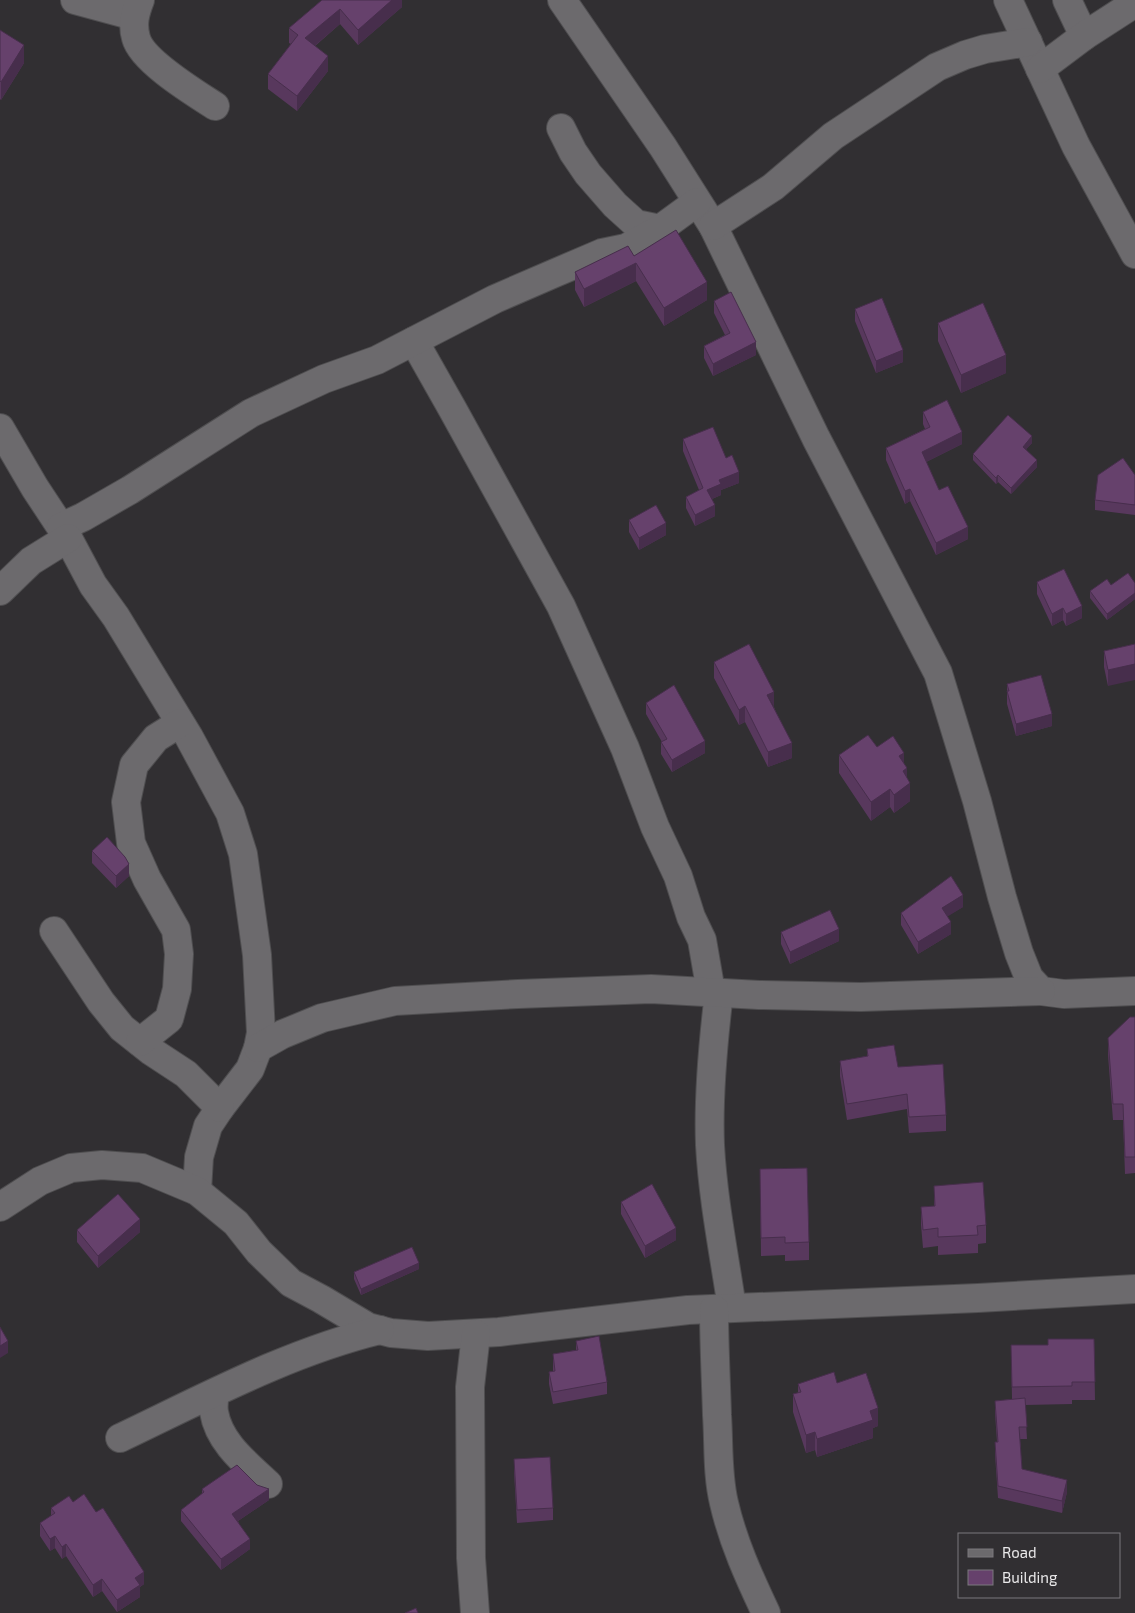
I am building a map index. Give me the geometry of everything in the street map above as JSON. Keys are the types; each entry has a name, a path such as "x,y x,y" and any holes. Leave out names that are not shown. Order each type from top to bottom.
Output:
{"street":[{"path":"76,0 137,8 136,40 148,57 179,83 215,106"},
{"path":"562,0 658,139 713,226 816,438 938,672 977,801 1019,953 1029,978 1041,991"},
{"path":"1008,0 1076,146 1135,254"},
{"path":"1067,0 1084,36"},
{"path":"1040,69 1084,36 1135,3"},
{"path":"713,226 773,187 832,136 937,67 986,49 1028,42"},
{"path":"561,128 573,152 588,174 615,205 636,224 660,229"},
{"path":"0,591 31,561 83,517 251,413 324,379 377,360 504,295 602,253 626,248 660,229 697,202"},
{"path":"414,341 454,410 561,606 625,748 655,827 678,876 691,916 702,940 715,992 710,1082 710,1144 723,1308 714,1346 720,1474 723,1502 732,1536 766,1613"},
{"path":"0,428 64,533 93,585 116,617 180,723 230,813 243,854 258,955 261,1033 258,1048 250,1069 208,1126 199,1157 198,1191"},
{"path":"140,1042 168,1019 177,989 179,954 176,930 147,879 132,843 126,802 134,765 156,738 180,723"},
{"path":"54,931 101,1002 122,1028 186,1074 220,1108"},
{"path":"258,1048 284,1034 322,1018 395,1002 518,994 651,989 861,997 1041,991 1064,994 1135,991"},
{"path":"0,1207 40,1181 70,1168 102,1165 142,1168 198,1191 236,1223 259,1252 291,1283 321,1298 368,1327 391,1333 428,1336 476,1334 546,1327 688,1310 1135,1290"},
{"path":"120,1438 215,1392 262,1372 351,1337 380,1330"},
{"path":"476,1334 470,1387 471,1558 476,1613"},
{"path":"215,1392 214,1411 218,1429 231,1448 268,1484"}],"building":[{"path":"322,0 392,0 358,30 340,9 305,38 328,56 297,96 268,74 298,35 289,28"},
{"path":"0,30 24,45 1,82 0,81"},
{"path":"676,230 707,282 664,308 636,263 584,289 575,272 628,246 634,256"},
{"path":"731,292 756,342 713,364 704,346 730,333 714,301"},
{"path":"882,298 903,350 876,361 855,309"},
{"path":"983,303 1006,355 961,375 938,323"},
{"path":"947,400 962,432 922,452 939,490 948,486 968,527 936,543 910,489 905,491 886,448 930,427 923,412"},
{"path":"1008,415 1032,436 1023,447 1037,460 1011,488 998,475 996,478 973,454"},
{"path":"713,427 726,458 732,455 739,472 719,480 721,484 707,490 715,505 695,515 686,497 703,488 683,439"},
{"path":"1123,458 1135,475 1135,505 1095,500 1098,475"},
{"path":"656,505 666,523 639,538 629,520"},
{"path":"1064,569 1082,606 1066,614 1063,608 1052,614 1037,582"},
{"path":"1128,573 1135,583 1135,593 1107,614 1090,591 1107,579 1111,585"},
{"path":"749,644 774,692 767,695 792,743 768,752 745,706 739,710 714,662"},
{"path":"1135,644 1135,664 1108,670 1104,651"},
{"path":"1041,675 1052,714 1016,724 1007,691 1009,691 1007,684"},
{"path":"674,685 705,741 672,760 661,742 667,739 646,703"},
{"path":"868,735 877,747 893,736 904,753 899,756 907,768 903,771 910,783 894,795 890,789 871,802 839,755"},
{"path":"107,837 129,864 116,876 92,851"},
{"path":"951,876 963,895 942,908 951,922 918,942 901,913"},
{"path":"830,910 839,929 790,952 781,932"},
{"path":"1130,1017 1135,1017 1135,1157 1125,1157 1123,1104 1113,1104 1108,1038"},
{"path":"894,1045 898,1067 943,1064 946,1115 909,1117 907,1094 847,1104 840,1061 868,1056 867,1049"},
{"path":"807,1168 809,1242 785,1243 785,1237 761,1238 760,1169"},
{"path":"983,1182 986,1225 977,1226 978,1235 938,1237 938,1228 923,1230 921,1207 935,1206 934,1186"},
{"path":"652,1184 676,1228 645,1246 621,1202"},
{"path":"118,1194 140,1219 98,1256 77,1230"},
{"path":"412,1247 419,1263 361,1289 354,1272"},
{"path":"0,1327 8,1341 0,1346"},
{"path":"599,1336 607,1382 553,1392 549,1372 555,1371 553,1354 578,1350 576,1341"},
{"path":"1048,1339 1094,1339 1095,1382 1072,1382 1072,1386 1012,1387 1011,1345 1048,1345"},
{"path":"834,1372 837,1383 866,1373 878,1408 870,1411 873,1420 817,1439 815,1432 806,1435 793,1394 801,1392 798,1384"},
{"path":"1025,1398 1027,1427 1019,1427 1022,1469 1067,1480 1062,1501 998,1486 995,1442 998,1442 995,1401"},
{"path":"550,1457 553,1508 517,1510 514,1459"},
{"path":"237,1465 257,1485 269,1489 232,1514 250,1539 221,1559 181,1510 204,1492 202,1489"},
{"path":"84,1494 96,1512 103,1508 144,1572 135,1578 140,1585 117,1600 102,1579 93,1585 66,1544 62,1547 55,1536 50,1539 40,1523 55,1513 51,1508 69,1496 73,1502"},
{"path":"416,1608 418,1613 405,1613"}]}
